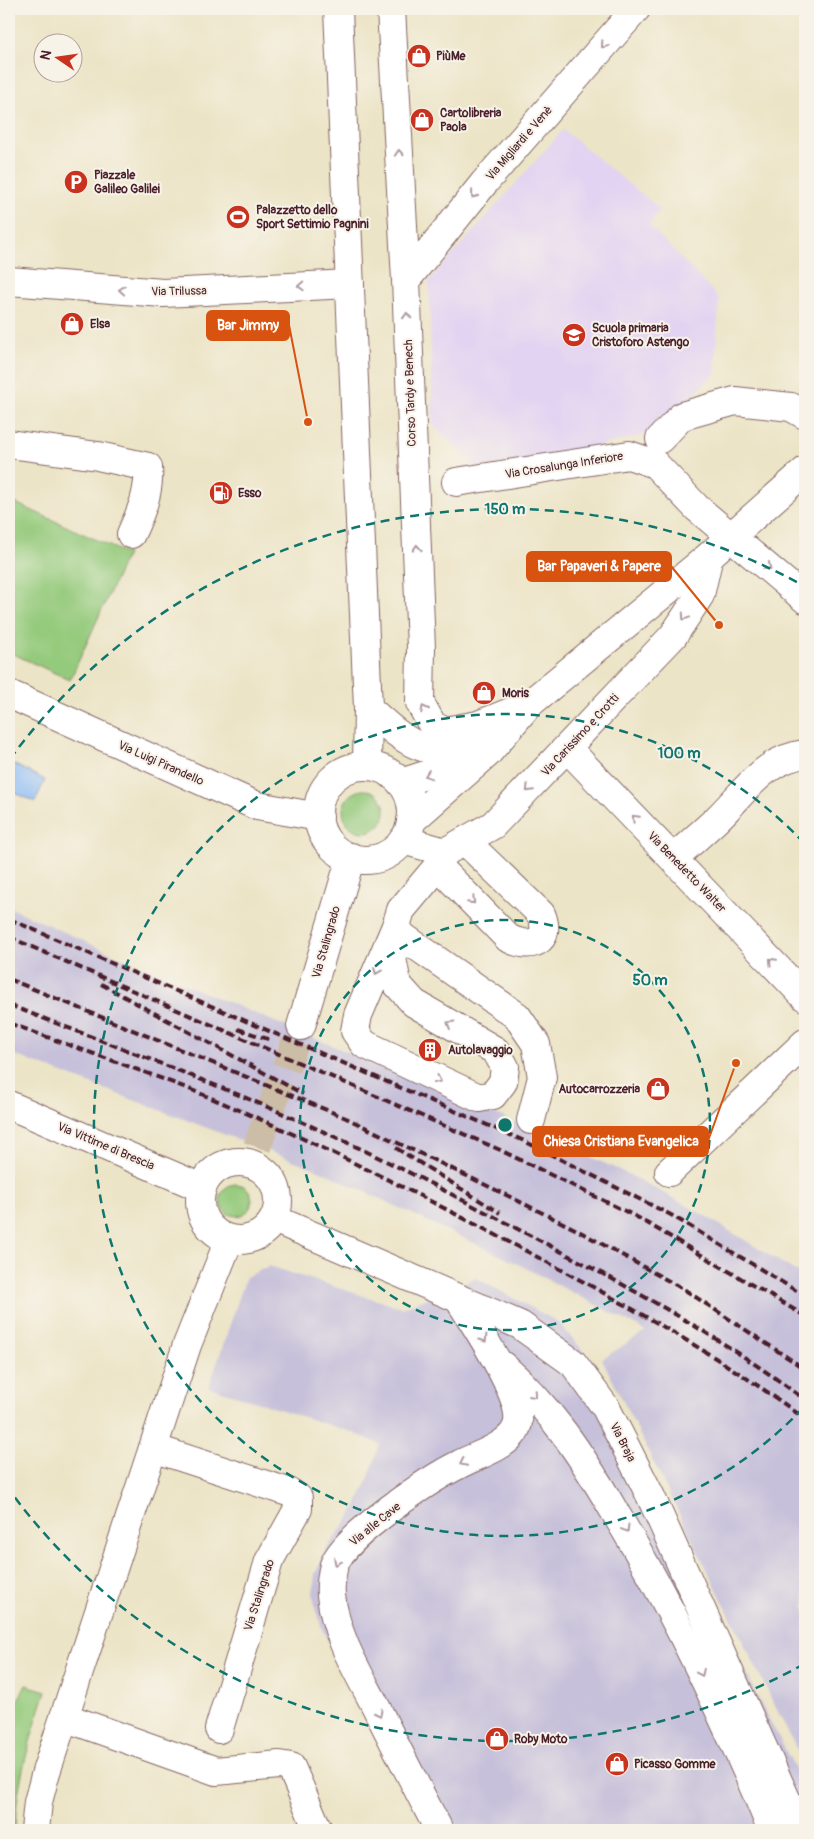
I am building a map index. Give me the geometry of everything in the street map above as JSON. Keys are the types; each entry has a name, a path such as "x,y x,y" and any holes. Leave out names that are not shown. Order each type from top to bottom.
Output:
{"street":[{"path":"338,9 368,708 368,766"},
{"name":"Corso Tardy e Benech","path":"391,9 406,280 421,648 420,703 433,726 445,731 478,725 528,706"},
{"name":"Via Migliardi e Venè","path":"406,280 484,183 636,9"},
{"name":"Via Trilussa","path":"9,280 163,293 350,284"},
{"path":"660,439 682,416 735,401 791,407 805,415"},
{"path":"9,444 98,456 148,467 149,482 143,509 131,534"},
{"name":"Via Crosalunga Inferiore","path":"456,482 629,455 655,464 697,508 805,599"},
{"path":"407,831 410,801 401,783 386,771 368,766 348,769 331,780 321,797 320,826 328,842 350,857 360,859 379,857 388,853 407,831 487,754 528,706 709,556 805,470"},
{"name":"Via Carissimo e Crotti","path":"449,853 493,826 673,636 700,595 709,556"},
{"name":"Via Luigi Pirandello","path":"9,694 258,806 319,817"},
{"name":"Corso Tardy e Benech","path":"368,708 398,735 423,749 446,750 460,744 478,725"},
{"name":"Via Benedetto Walter","path":"568,749 805,996"},
{"path":"401,783 487,754"},
{"path":"674,858 718,818 743,789 770,765 784,759 805,754"},
{"path":"399,931 358,1015 355,1031 364,1044 399,1062 479,1098 493,1095 503,1082 505,1067 496,1051 414,1004 397,984 392,958 399,931 401,910 449,853 407,831"},
{"name":"Via Stalingrado","path":"301,1026 350,857"},
{"path":"399,931 517,1016 536,1044 542,1077 531,1120"},
{"path":"669,1172 805,1043"},
{"name":"Via Vittime di Brescia","path":"9,1105 202,1188"},
{"path":"256,1156 273,1182 278,1194 274,1219 266,1230 255,1237 242,1241 230,1240 218,1235 208,1226 202,1214 200,1201 202,1188 208,1177 217,1169 256,1156"},
{"name":"Via Braja","path":"274,1219 520,1325 573,1363 606,1408 651,1497 800,1830"},
{"path":"35,1830 38,1802 64,1717 188,1345 230,1240"},
{"name":"Via alle Cave","path":"440,1830 341,1639 331,1594 334,1565 348,1545 411,1494 458,1465 500,1446 517,1430 519,1420 498,1362 458,1298"},
{"path":"498,1362 526,1386 563,1429 636,1545 685,1639 772,1830"},
{"name":"Via Stalingrado","path":"153,1448 291,1493 298,1498 298,1509 269,1560 219,1729"},
{"path":"64,1717 216,1771 279,1765 291,1767 318,1830"}],"shaded area":[{"name":"Scuola primaria Cristoforo Astengo","path":"563,130 660,209 649,225 719,298 715,373 660,428 639,436 553,457 478,468 433,426 429,281"},
{"path":"9,907 117,956 508,1119 632,1176 702,1214 805,1277 805,1766 602,1359 646,1331 512,1261 321,1171 9,1053"},
{"path":"269,1266 402,1308 476,1278 558,1322 594,1363 689,1553 761,1704 805,1787 805,1830 426,1830 323,1631 316,1611 313,1594 315,1574 327,1548 352,1514 367,1483 380,1444 351,1432 209,1387 246,1277"}],"green space":[{"path":"9,500 127,554 70,680 9,652"},
{"path":"368,790 376,793 382,799 385,811 382,823 376,829 360,832 352,829 346,823 343,807 346,799 352,793"},
{"path":"236,1184 242,1185 247,1189 251,1194 251,1206 247,1211 242,1215 236,1216 230,1215 225,1211 221,1206 220,1200 221,1194 225,1189 230,1185"},
{"path":"26,1685 46,1691 21,1777 15,1830 9,1830 9,1717"}],"water":[{"path":"9,762 45,780 35,802 9,790"}],"tunnel":[{"path":"257,1147 301,1026"}],"railway":[{"path":"9,919 522,1140 671,1215 805,1296"},
{"path":"9,937 498,1149 635,1216 805,1316"},
{"path":"9,979 346,1118 492,1188 575,1229 685,1290 805,1369"},
{"path":"101,984 303,1094"},
{"path":"9,1005 253,1101 384,1160 640,1294 741,1355 805,1400"},
{"path":"9,1023 194,1091 283,1130 371,1172 545,1261 645,1316 742,1375 805,1419"},
{"path":"238,1029 271,1040"},
{"path":"396,1148 500,1213"}],"place":[{"name":"PiùMe","path":"419,56"},
{"name":"Cartolibreria Paola","path":"422,120"},
{"name":"Piazzale Galileo Galilei","path":"76,182"},
{"name":"Palazzetto dello Sport Settimio Pagnini","path":"238,217"},
{"name":"Elsa","path":"72,324"},
{"name":"Scuola primaria Cristoforo Astengo","path":"574,335"},
{"name":"Bar Jimmy","path":"308,422"},
{"name":"Esso","path":"221,493"},
{"name":"Bar Papaveri & Papere","path":"719,625"},
{"name":"Moris","path":"484,693"},
{"name":"Autolavaggio","path":"430,1050"},
{"name":"Chiesa Cristiana Evangelica","path":"736,1063"},
{"name":"Autocarrozzeria","path":"658,1089"},
{"name":"Roby Moto","path":"497,1739"},
{"name":"Picasso Gomme","path":"617,1764"}]}
